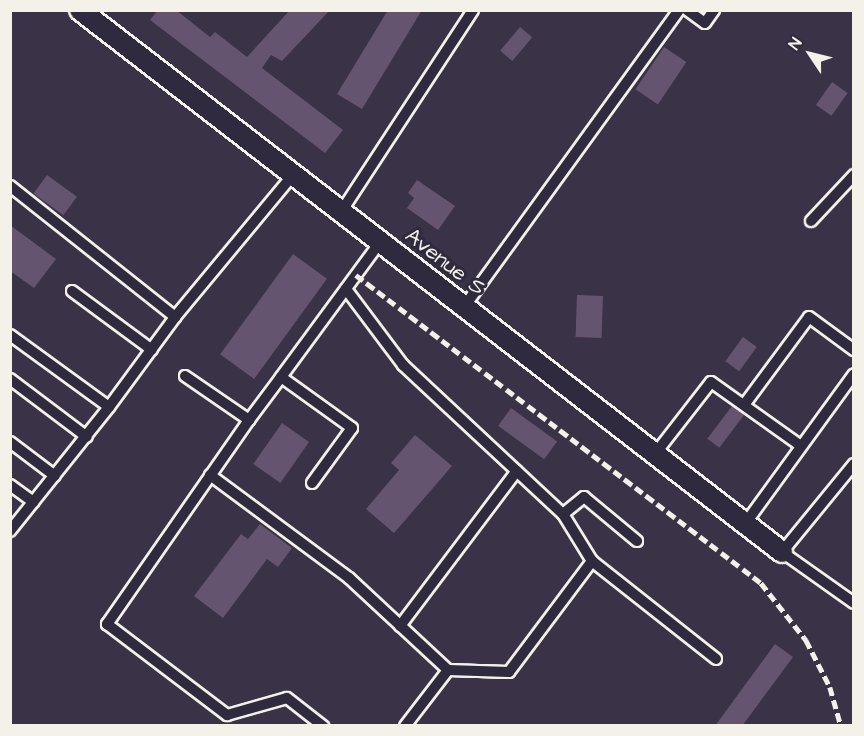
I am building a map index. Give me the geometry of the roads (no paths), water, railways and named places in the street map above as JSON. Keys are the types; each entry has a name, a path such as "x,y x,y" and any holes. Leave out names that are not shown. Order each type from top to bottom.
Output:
{"street":[{"name":"Avenue S","path":"80,10 782,552"}],"lane":[{"path":"341,212 474,10"},
{"path":"464,307 679,10"},
{"path":"687,10 705,23 714,10"},
{"path":"10,531 87,437 176,317 293,175"},
{"path":"811,221 854,175"},
{"path":"10,186 176,317"},
{"path":"323,726 287,698 228,715 107,624 249,420 380,242"},
{"path":"346,289 403,365 563,514 592,561 716,659"},
{"path":"72,291 152,350"},
{"path":"744,405 809,317 854,350"},
{"path":"10,335 109,407"},
{"path":"745,524 854,374"},
{"path":"185,375 249,420"},
{"path":"281,377 351,428 312,483"},
{"path":"10,379 87,437"},
{"path":"654,454 711,382 801,446"},
{"path":"10,442 55,476"},
{"path":"854,465 782,552 854,603"},
{"path":"400,626 517,471"},
{"path":"210,475 349,578 448,670 509,672 592,561"},
{"path":"10,485 33,502"},
{"path":"563,514 584,496 637,541"},
{"path":"405,726 448,670"}],"railway":[{"path":"356,275 761,583 806,640 830,687 841,726"}]}
